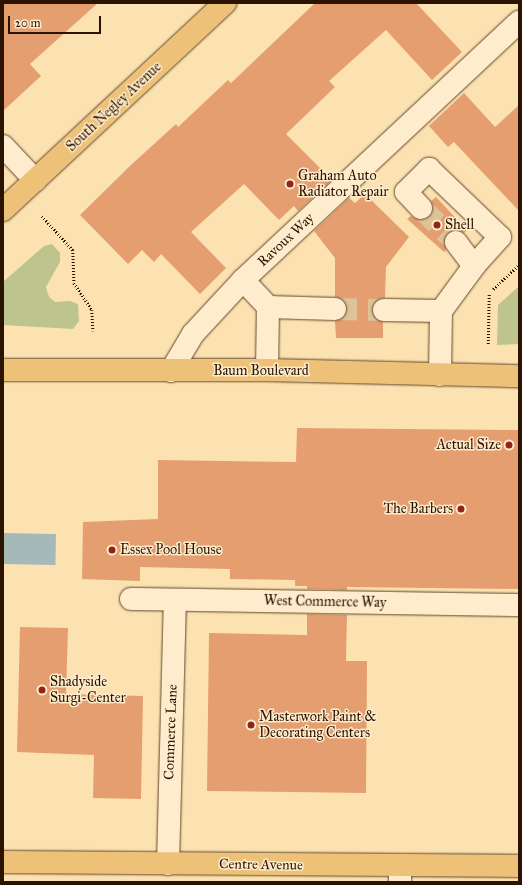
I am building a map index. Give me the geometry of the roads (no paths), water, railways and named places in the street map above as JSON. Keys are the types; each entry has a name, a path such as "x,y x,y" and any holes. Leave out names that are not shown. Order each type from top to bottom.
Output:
{"main road":[{"name":"South Negley Avenue","path":"3,210 225,3"},
{"name":"Baum Boulevard","path":"3,370 267,370 519,376"},
{"name":"Centre Avenue","path":"3,862 168,864 400,874 519,866"}],"lane":[{"name":"Ravoux Way","path":"171,371 193,334 243,280 519,22"},
{"path":"3,146 35,180"},
{"path":"421,208 406,192 429,169 500,237 474,266 441,311 440,375"},
{"path":"456,242 474,266"},
{"path":"243,280 268,307 267,370"},
{"path":"268,307 335,309"},
{"path":"384,310 441,311"},
{"name":"West Commerce Way","path":"131,600 519,605"},
{"name":"Commerce Lane","path":"168,864 175,600"}],"tunnel":[{"path":"421,208 456,242"},
{"path":"335,309 384,310"}],"place":[{"name":"Graham Auto Radiator Repair","path":"290,184"},
{"name":"Shell","path":"437,225"},
{"name":"Actual Size","path":"509,445"},
{"name":"The Barbers","path":"461,509"},
{"name":"Essex Pool House","path":"112,550"},
{"name":"Shadyside Surgi-Center","path":"42,690"},
{"name":"Masterwork Paint & Decorating Centers","path":"251,725"}]}
